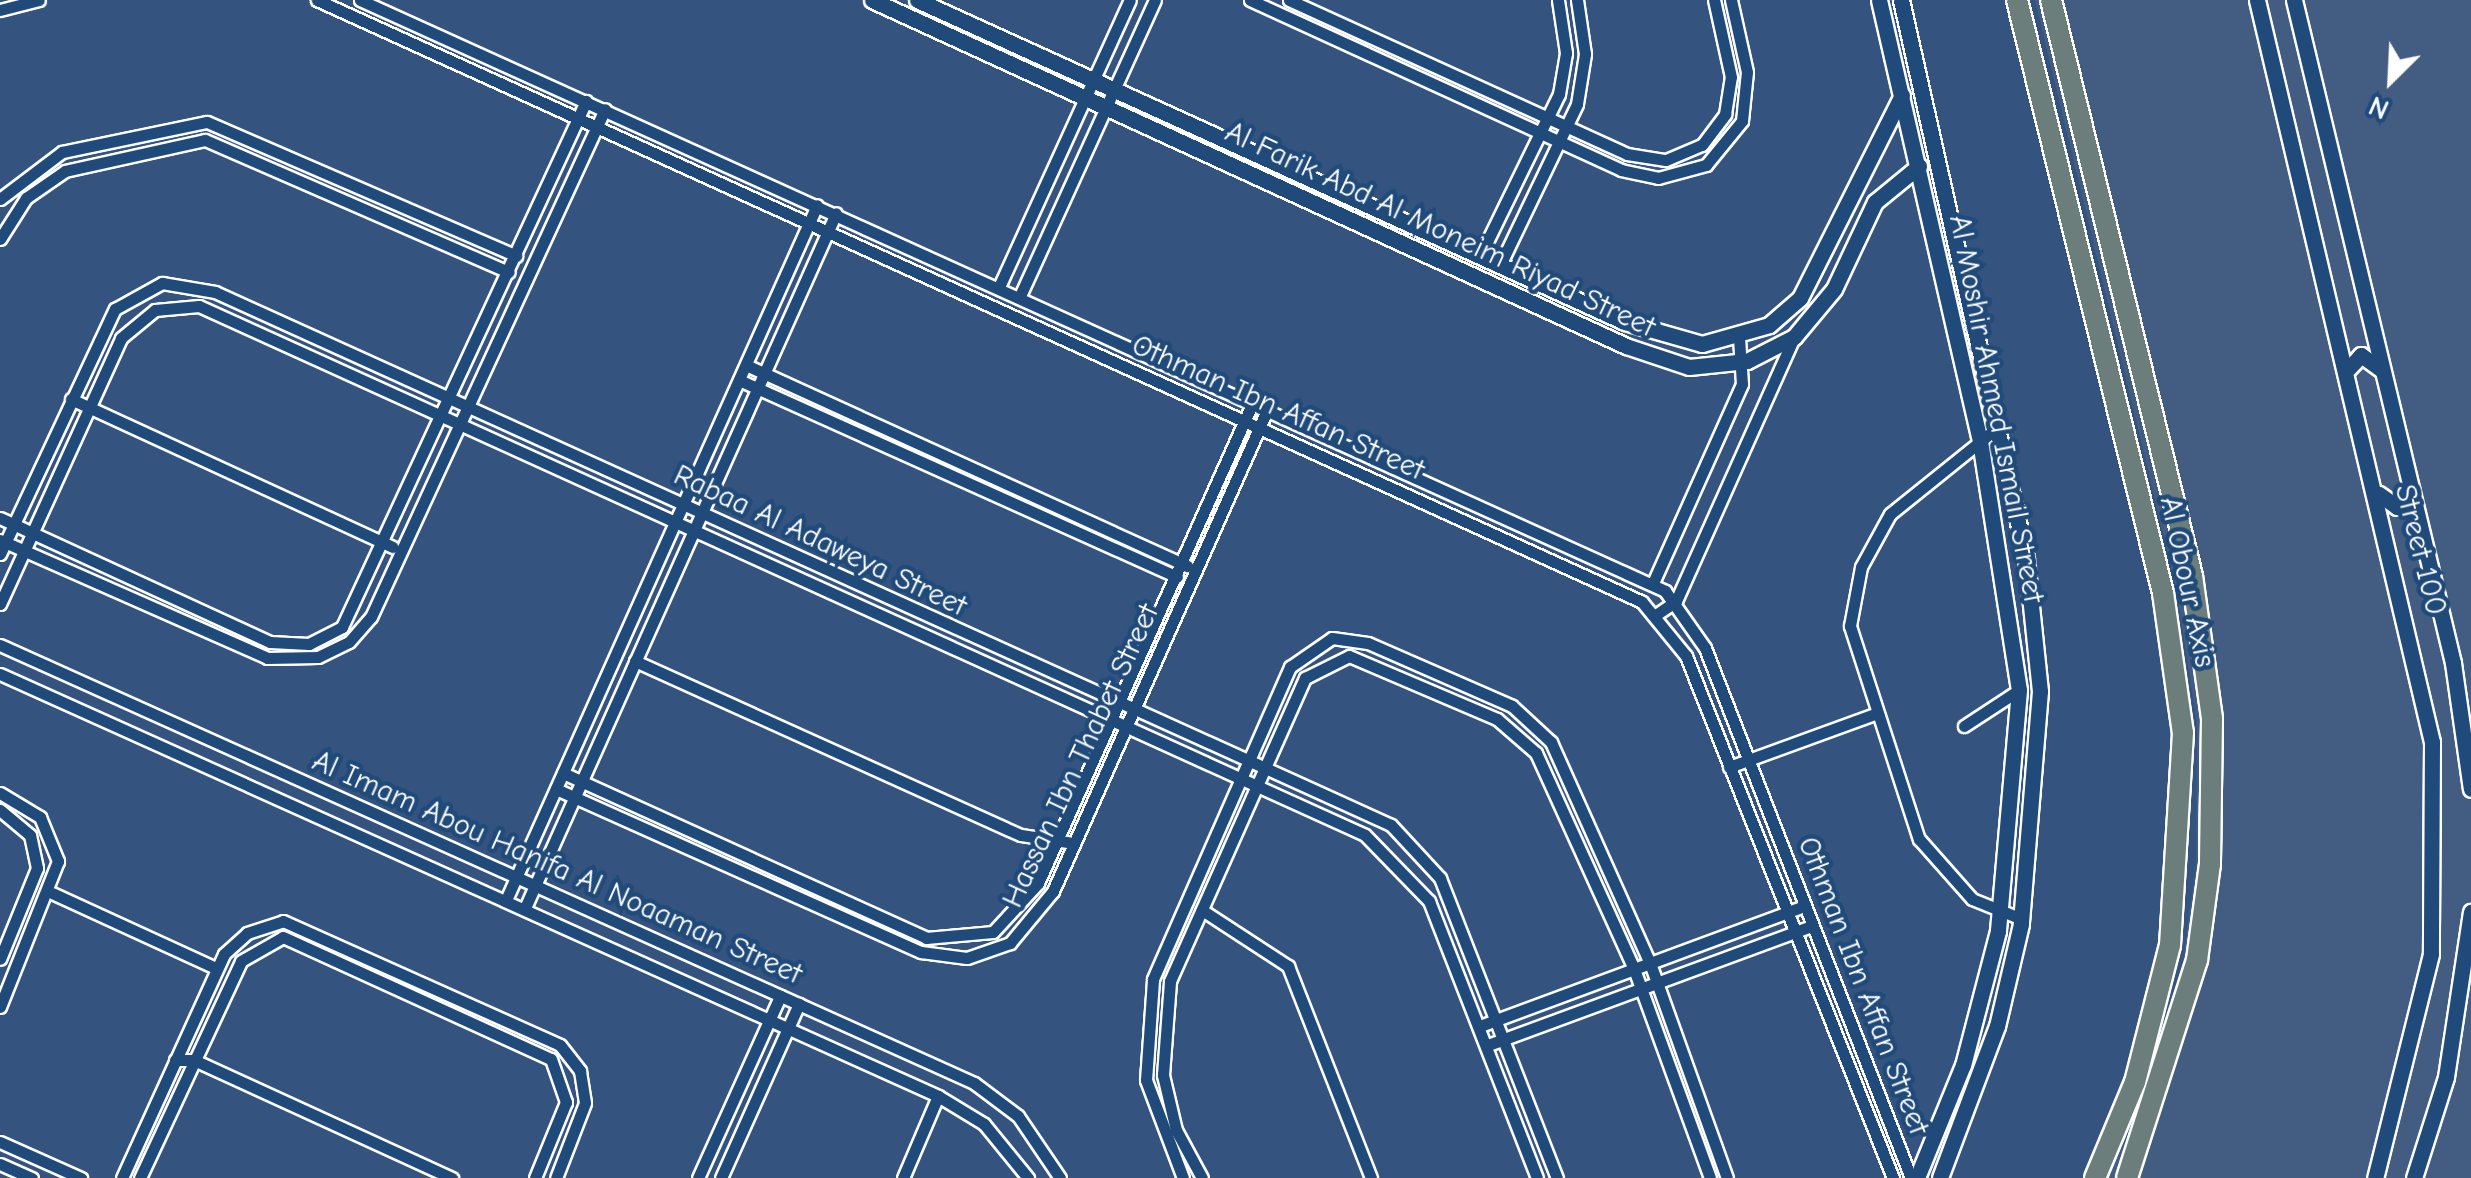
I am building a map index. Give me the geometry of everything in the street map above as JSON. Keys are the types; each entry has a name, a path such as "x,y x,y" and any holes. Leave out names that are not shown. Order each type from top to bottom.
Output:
{"highway":[{"name":"Al Obour Axis","path":"2017,0 2163,593 2182,733 2170,945 2135,1082 2095,1178"},
{"name":"Al Obour Axis","path":"2051,0 2192,576 2212,719 2213,816 2197,960 2174,1054 2127,1178"}],"street":[{"path":"0,10 39,0"},
{"name":"Othman Ibn Affan Street","path":"317,0 1626,592 1658,614 1686,656 1892,1178"},
{"name":"Othman Ibn Affan Street","path":"360,0 1653,583 1676,601 1698,631 1914,1178"},
{"name":"Al Farik Abd Al Moneim Riyad Street","path":"872,0 1658,360 1747,362 1794,338 1819,312 1875,202 1919,166"},
{"name":"Al Farik Abd Al Moneim Riyad Street","path":"917,0 1652,333 1702,344 1739,338 1800,298"},
{"path":"999,287 1130,0"},
{"path":"1020,296 1155,0"},
{"path":"1250,0 1563,143 1658,178 1718,156 1742,120 1748,86 1731,0"},
{"path":"1480,256 1550,120 1566,54 1558,0"},
{"path":"1500,265 1569,128 1584,71 1576,0"},
{"path":"1294,20 1297,2 1319,6 1550,120 1646,160 1702,145 1730,94 1715,0"},
{"name":"Al Moshir Ahmed Ismail Street","path":"1879,0 1980,441 2019,690 1993,910 1998,931 1964,1065 1914,1178"},
{"name":"Al Moshir Ahmed Ismail Street","path":"1902,0 2026,558 2040,691 2020,927 1982,1072 1940,1178"},
{"name":"Street 100","path":"2258,0 2427,706 2438,848 2420,1023 2374,1178"},
{"name":"Street 100","path":"2294,0 2412,491 2471,789"},
{"path":"1310,27 1319,6"},
{"path":"1819,312 1800,298 1902,95"},
{"path":"0,518 290,646 342,627 386,544 586,101"},
{"path":"2,546 24,551 284,661 334,651 361,630 402,551 605,109"},
{"path":"0,199 47,158 206,122 516,256"},
{"path":"0,240 26,198 65,171 206,140 509,272"},
{"path":"506,900 818,205"},
{"path":"525,908 836,214"},
{"name":"Rabaa Al Adaweya Street","path":"2,546 116,309 136,292 176,282 451,400 1391,825 1426,857 1499,1019 1557,1178"},
{"name":"Rabaa Al Adaweya Street","path":"0,604 121,338 176,305 220,314 1365,835 1412,876 1488,1045 1538,1178"},
{"path":"1653,583 1747,362 1739,338"},
{"path":"1658,614 1676,601 1794,338"},
{"path":"2348,369 2361,355 2382,370"},
{"path":"746,365 1196,570"},
{"path":"739,380 1190,583"},
{"path":"71,399 402,551"},
{"name":"Hassan Ibn Thabet Street","path":"564,773 926,938 971,939 1012,919 1046,865 1253,402"},
{"name":"Hassan Ibn Thabet Street","path":"556,789 921,952 967,958 1028,929 1074,843 1268,408"},
{"path":"1997,428 1909,491 1861,567 1850,626 1875,714 1919,840 1993,910 2020,927"},
{"path":"2376,490 2392,507 2412,491"},
{"path":"1183,1178 1146,1080 1145,1014 1239,779 1290,668 1332,638 1368,643 1512,706 1568,770 1658,983 1727,1178"},
{"name":"Al Imam Abou Hanifa Al Noaaman Street","path":"0,645 799,1004 997,1098 1060,1178"},
{"path":"1202,1178 1176,1130 1160,1044 1170,981 1305,678 1332,657 1366,661 1496,719 1551,775 1642,989 1710,1178"},
{"path":"635,662 1021,834 1058,837 1074,843"},
{"name":"Al Imam Abou Hanifa Al Noaaman Street","path":"0,674 938,1096 984,1124 1028,1178"},
{"path":"1964,726 2019,690"},
{"path":"1729,767 1875,714"},
{"path":"0,793 50,830 58,862 52,894 6,976 0,1007"},
{"path":"0,810 30,836 37,868 0,959"},
{"path":"1021,834 1046,865 1061,871"},
{"path":"52,894 216,968"},
{"path":"832,912 838,898"},
{"path":"1480,1026 1805,906"},
{"path":"1202,910 1288,966 1371,1178"},
{"path":"2414,1178 2448,1065 2471,912"},
{"path":"122,1178 216,968 247,932 283,921 546,1034 580,1071 582,1119 556,1178"},
{"path":"1488,1045 1812,926"},
{"path":"1998,931 2020,927"},
{"path":"140,1178 241,960 273,938 539,1049 560,1072 563,1117 535,1178"},
{"path":"698,1178 780,996"},
{"path":"721,1178 799,1004"},
{"path":"472,1019 478,1005"},
{"path":"182,1046 194,1060"},
{"path":"175,1060 194,1060 452,1178"},
{"path":"903,1178 938,1096"},
{"path":"0,1142 81,1178"},
{"path":"0,1164 32,1178"}],"shaded area":[{"path":"2035,0 2471,0 2471,1178 2108,1178 2144,1103 2182,966 2196,864 2197,725 2176,587"}]}
